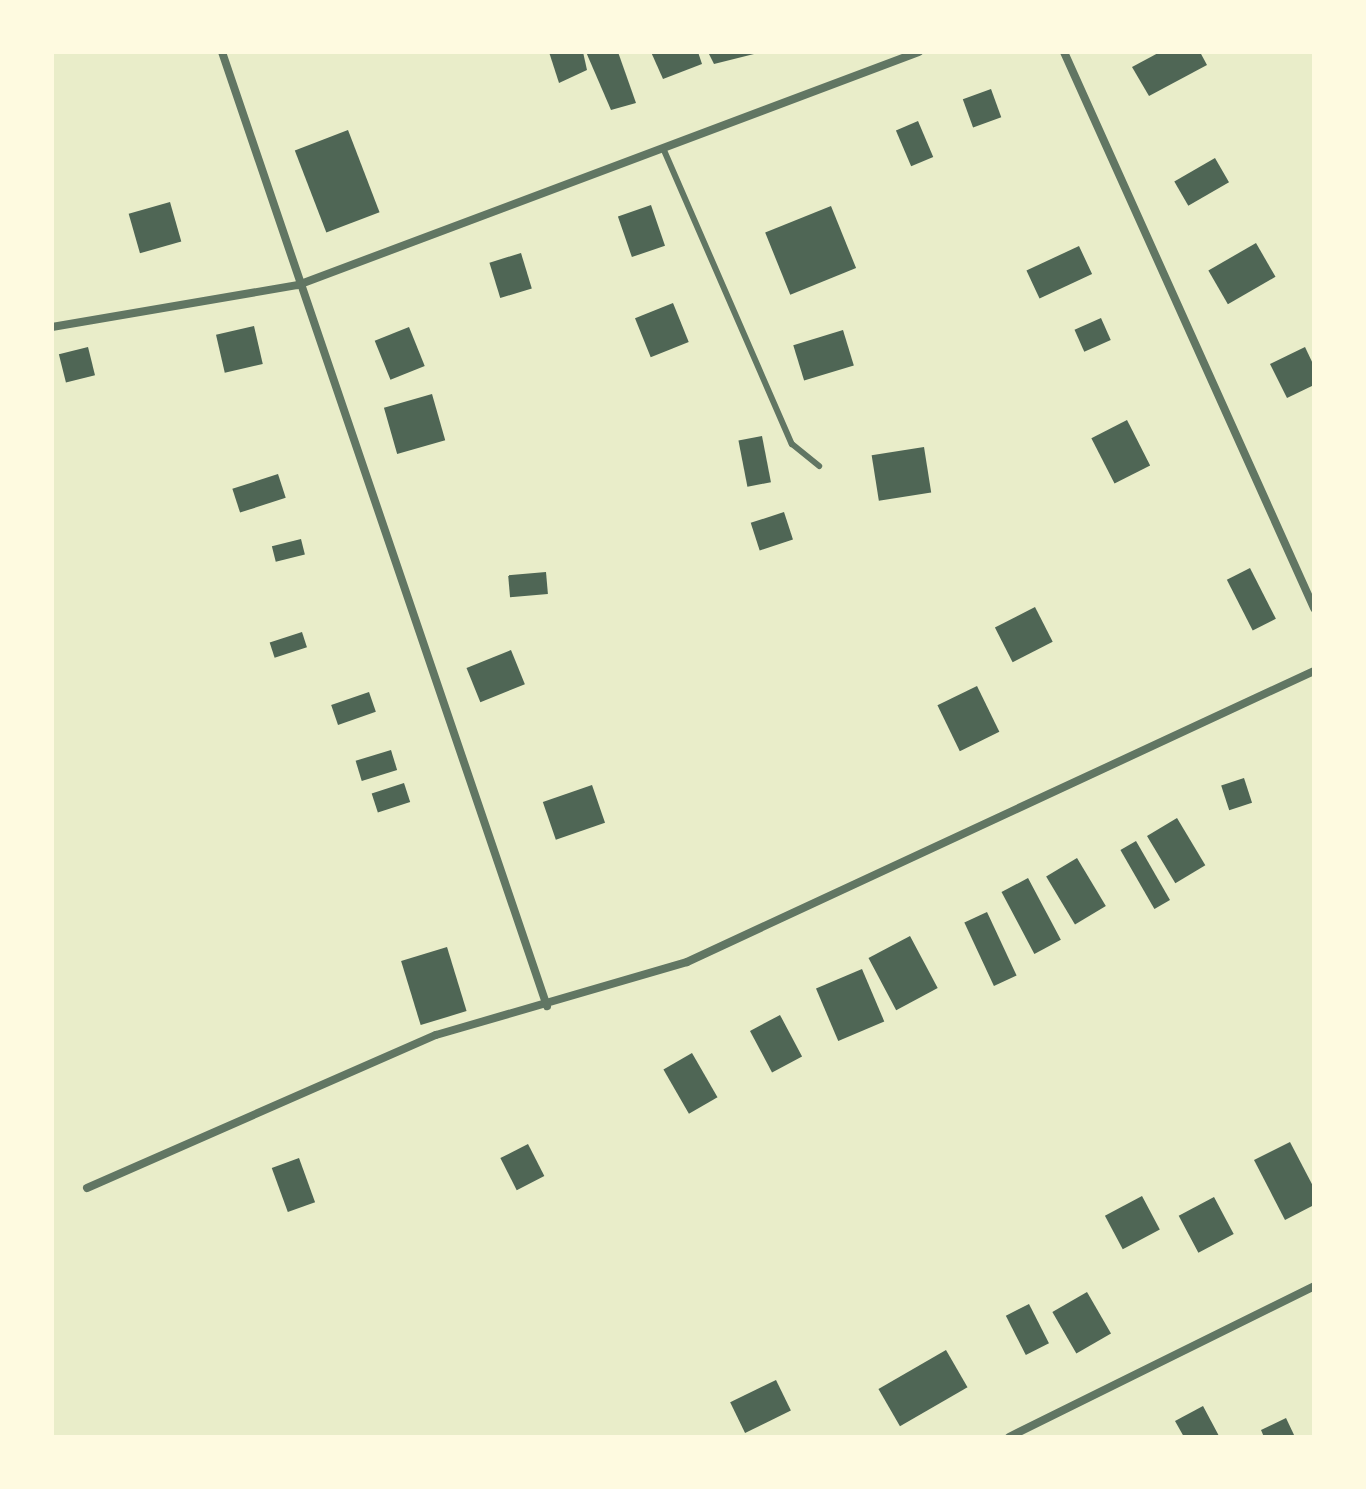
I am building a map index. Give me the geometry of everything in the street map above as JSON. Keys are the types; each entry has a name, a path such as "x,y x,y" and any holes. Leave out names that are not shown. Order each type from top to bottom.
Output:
{"street":[{"path":"222,52 298,285 547,1006"},
{"path":"52,327 298,285 919,52"},
{"path":"1064,52 1314,608"},
{"path":"87,1188 436,1035 547,1006 687,962 1314,671"},
{"path":"1009,1437 1314,1286"}],"lane":[{"path":"663,148 792,444 819,466"}],"building":[{"path":"549,52 583,52 587,70 559,83"},
{"path":"586,52 618,52 636,103 611,110"},
{"path":"651,52 698,52 702,64 663,79"},
{"path":"708,52 757,52 758,53 714,64"},
{"path":"1160,52 1200,52 1207,65 1149,96 1132,67"},
{"path":"991,89 1001,117 973,127 963,99"},
{"path":"918,121 933,157 911,166 896,130"},
{"path":"348,130 380,212 326,233 295,150"},
{"path":"1215,158 1229,182 1188,206 1174,182"},
{"path":"170,202 181,241 140,253 129,214"},
{"path":"651,205 665,246 632,257 618,216"},
{"path":"831,206 856,268 790,295 765,233"},
{"path":"1256,243 1276,277 1228,304 1208,270"},
{"path":"1079,246 1092,274 1040,299 1026,271"},
{"path":"521,253 532,288 500,298 489,263"},
{"path":"673,303 689,342 651,357 635,318"},
{"path":"1101,318 1111,340 1084,352 1075,330"},
{"path":"254,326 263,364 225,373 216,335"},
{"path":"409,327 425,366 390,380 375,341"},
{"path":"843,330 854,365 804,381 793,345"},
{"path":"88,347 95,375 66,382 59,354"},
{"path":"1305,347 1314,366 1314,385 1287,398 1270,364"},
{"path":"432,394 445,440 397,454 384,408"},
{"path":"1127,420 1150,465 1115,484 1091,438"},
{"path":"762,436 771,482 747,487 738,441"},
{"path":"924,447 931,492 879,501 872,455"},
{"path":"278,474 286,498 240,513 232,489"},
{"path":"784,512 793,540 760,550 751,523"},
{"path":"301,539 305,555 276,562 272,546"},
{"path":"1250,568 1276,619 1253,631 1227,580"},
{"path":"546,572 548,594 510,597 508,575"},
{"path":"1035,607 1053,642 1013,662 995,627"},
{"path":"302,632 307,647 275,658 270,643"},
{"path":"511,650 525,684 480,702 466,668"},
{"path":"977,686 999,732 960,751 937,705"},
{"path":"369,692 376,712 338,725 331,705"},
{"path":"391,750 397,770 362,781 356,761"},
{"path":"1244,778 1252,803 1229,810 1221,785"},
{"path":"404,783 410,802 378,813 372,794"},
{"path":"592,785 605,823 556,840 543,802"},
{"path":"1177,818 1205,865 1175,883 1147,836"},
{"path":"1136,841 1170,900 1154,909 1120,850"},
{"path":"1077,858 1106,906 1075,925 1046,877"},
{"path":"1028,878 1061,940 1034,954 1002,892"},
{"path":"987,912 1017,975 994,986 964,923"},
{"path":"910,936 938,988 896,1010 869,958"},
{"path":"447,947 467,1011 421,1025 401,961"},
{"path":"862,969 884,1021 838,1041 816,989"},
{"path":"780,1015 802,1056 772,1072 750,1031"},
{"path":"692,1053 718,1097 689,1114 663,1070"},
{"path":"1290,1142 1314,1188 1314,1205 1285,1220 1254,1160"},
{"path":"528,1144 544,1176 517,1190 500,1158"},
{"path":"299,1158 315,1202 288,1212 272,1168"},
{"path":"1142,1196 1160,1230 1123,1249 1105,1216"},
{"path":"1214,1197 1234,1234 1198,1253 1179,1216"},
{"path":"1087,1292 1111,1334 1076,1354 1052,1312"},
{"path":"1029,1304 1049,1343 1026,1355 1006,1316"},
{"path":"946,1350 967,1387 900,1426 878,1389"},
{"path":"776,1380 791,1411 745,1433 730,1402"},
{"path":"1203,1406 1219,1436 1184,1437 1175,1421"},
{"path":"1286,1418 1295,1437 1264,1437 1261,1430"}]}
